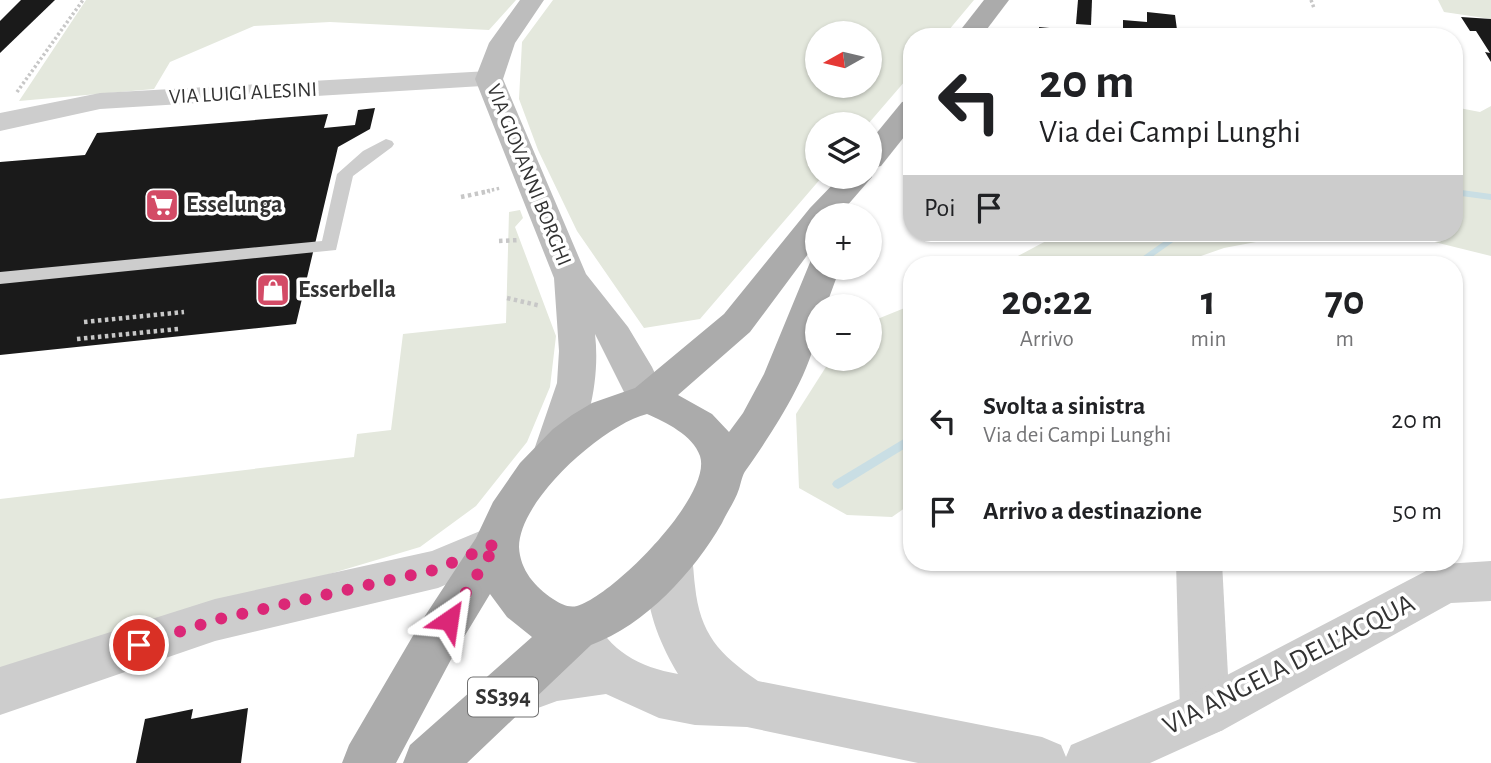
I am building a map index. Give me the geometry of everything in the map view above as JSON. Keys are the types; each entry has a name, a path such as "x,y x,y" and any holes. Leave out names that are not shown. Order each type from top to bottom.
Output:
{"main road":[{"name":"VIA GIOVANNI BORGHI","path":"532,0 502,43 488,79 571,278 601,318 639,382"},
{"path":"975,28 997,0"},
{"path":"882,145 903,119"},
{"path":"832,203 845,189"},
{"path":"368,763 438,637 497,543 514,506 531,479 555,450 621,407 639,382 658,369 702,355 737,323 805,235"},
{"name":"VIA GIOVANNI BORGHI","path":"555,450 576,383 578,351 571,278"},
{"path":"497,543 499,562 515,594 539,617 575,629 613,610 671,557 699,522 716,494 723,468 743,449 771,403 818,280"},
{"path":"639,382 700,427 718,451 723,468"},
{"name":"SS394","path":"429,763 575,629"}],"street":[{"name":"VIA LUIGI ALESINI","path":"0,122 100,101 488,79"},
{"path":"0,691 215,620 438,569 497,543"},
{"path":"671,557 671,590 679,633 713,680 747,703"},
{"path":"1199,571 1205,713"},
{"name":"VIA ANGELA DELL'ACQUA","path":"1090,763 1205,713 1444,584 1491,581"},
{"path":"575,629 585,651 608,671 659,694 695,701 747,703 1042,763"},
{"path":"503,696 557,678 608,671"}],"lane":[{"path":"0,278 330,246 345,174 386,144"}],"path":[{"path":"15,94 83,0"},
{"path":"1311,0 1314,8"},
{"path":"461,197 529,182"},
{"path":"84,322 184,312"},
{"path":"76,339 178,329"}],"shaded area":[{"path":"86,0 516,0 489,30 330,22 254,26 170,62 154,89 19,101"},
{"path":"553,0 974,0 951,28 903,28 903,83 878,112 805,112 805,189 812,189 700,319 644,328 577,231 538,150 519,99 522,42"},
{"path":"1438,0 1491,0 1491,19 1444,12"},
{"path":"1491,106 1491,256 1434,242 1463,242 1463,109 1480,112"},
{"path":"520,210 523,218 515,227 556,336 550,387 527,442 476,506 420,547 0,672 0,499 354,457 357,434 391,430 403,334 506,323 509,212"},
{"path":"1044,242 1256,242 1201,256 1018,256"},
{"path":"903,309 903,509 892,517 847,515 799,488 796,414 823,371 882,371 882,317"}],"building":[{"path":"21,0 55,0 0,53 0,21"},
{"path":"1078,0 1092,0 1091,25 1076,24"},
{"path":"1147,12 1175,15 1177,28 1123,28 1123,20 1147,22"},
{"path":"1461,17 1491,19 1491,62 1485,52 1490,53 1476,31 1470,31"},
{"name":"Esselunga","path":"375,108 370,129 338,147 296,324 0,355 0,162 85,155 97,133 328,114 324,128 355,125 358,110"},
{"path":"248,708 241,763 136,763 145,719 193,709 191,719"}],"waterway":[{"path":"1463,193 1491,197"},
{"path":"1148,256 1169,242"},
{"path":"838,484 903,444"}],"place":[{"name":"Esselunga","path":"162,205"},
{"name":"Esserbella","path":"273,290"}],"route":[{"path":"139,645 215,620 438,569 497,543 449,620"}]}
